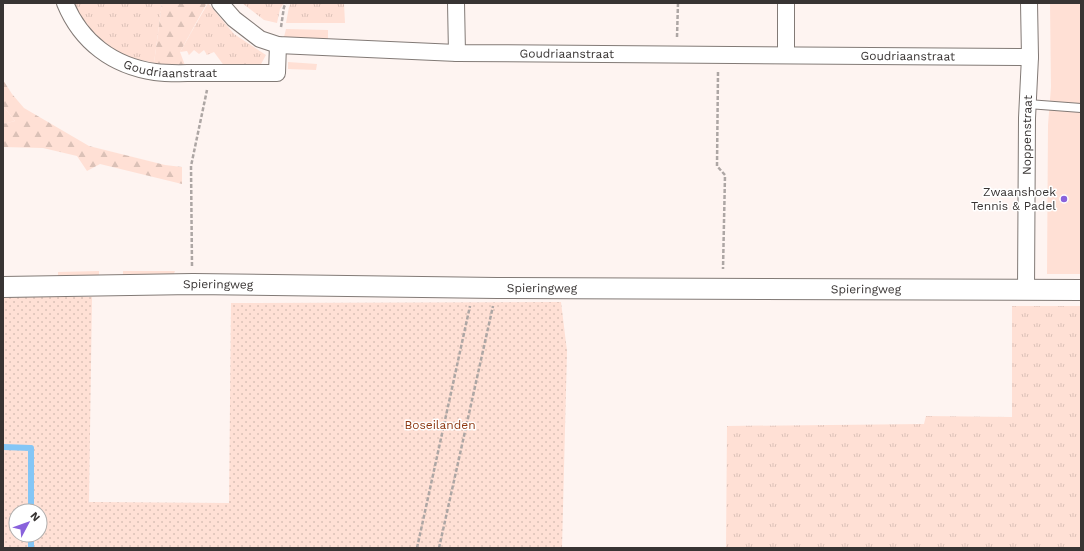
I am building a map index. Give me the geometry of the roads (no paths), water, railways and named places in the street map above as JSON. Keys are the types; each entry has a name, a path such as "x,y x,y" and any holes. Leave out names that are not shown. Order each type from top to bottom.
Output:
{"street":[{"name":"Goudriaanstraat","path":"65,3 78,28 108,56 132,67 156,72 277,72 278,45"},
{"name":"Goudriaanstraat","path":"220,3 234,19 260,39 278,45 457,54 1030,57"},
{"path":"456,3 457,54"},
{"path":"786,3 786,55"},
{"name":"Noppenstraat","path":"1026,290 1027,118 1030,57 1029,3"},
{"name":"Spieringweg","path":"3,287 193,284 474,288 1081,290"}],"lane":[{"path":"1028,104 1081,108"}],"waterway":[{"path":"3,447 31,448 31,503"},
{"path":"31,543 31,548"}],"place":[{"name":"Zwaanshoek Tennis & Padel","path":"1064,199"}],"park label":[{"name":"Boseilanden","path":"440,425"}]}
